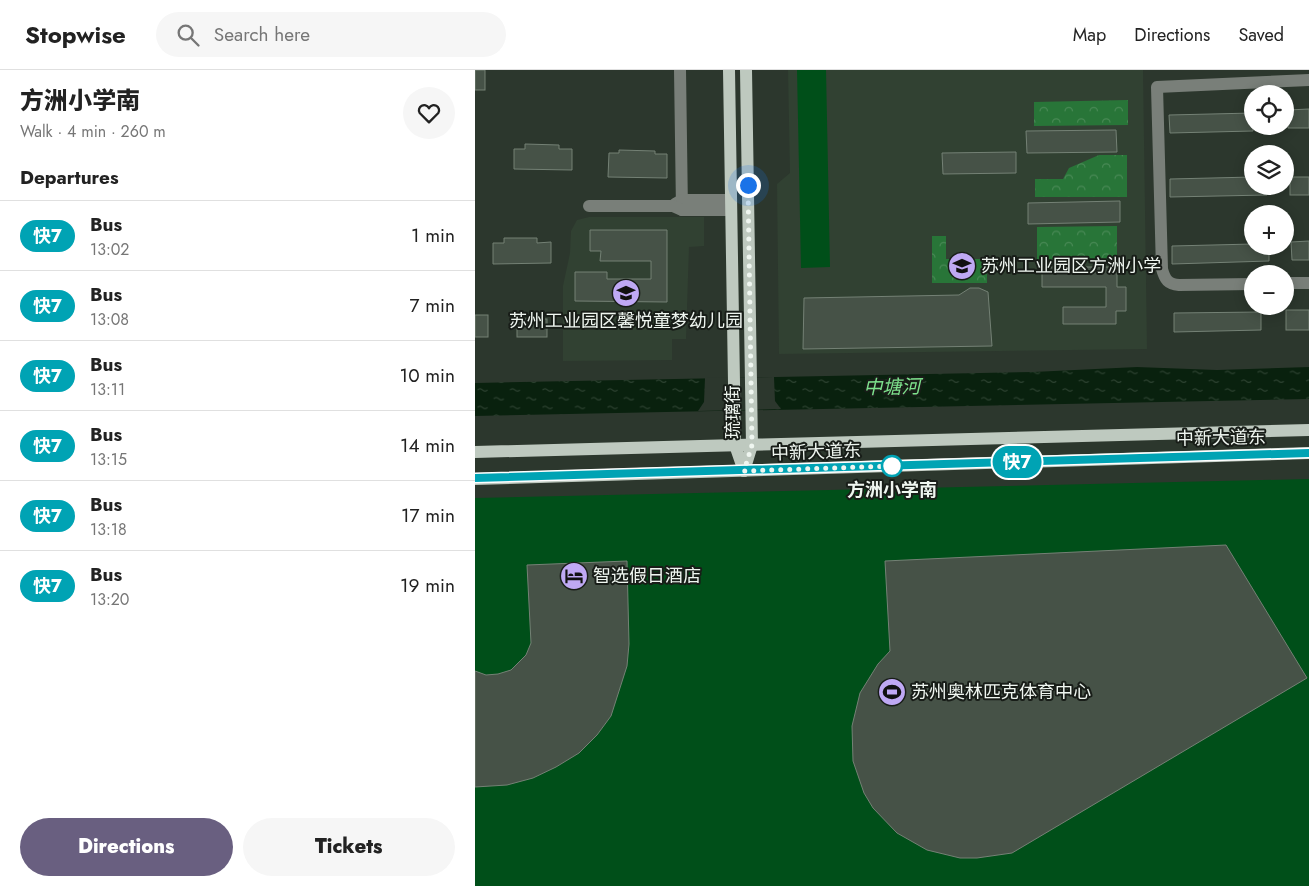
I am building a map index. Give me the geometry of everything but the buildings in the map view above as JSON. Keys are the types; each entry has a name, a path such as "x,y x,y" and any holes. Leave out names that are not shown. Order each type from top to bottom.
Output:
{"main road":[{"name":"琉璃街","path":"729,70 735,445 744,471"},
{"name":"琉璃街","path":"744,471 752,445 746,70"},
{"name":"中新大道东","path":"475,452 1309,430"},
{"name":"中新大道东","path":"475,478 1309,453"}],"street":[{"path":"679,205 681,70"},
{"path":"1244,284 1179,286 1166,281 1162,269 1157,87 1265,76 1309,80"},
{"path":"589,206 730,205"},
{"path":"1294,283 1309,283"}],"shaded area":[{"name":"苏州工业园区方洲小学","path":"788,70 1143,70 1147,349 779,354 777,184 790,173"},
{"name":"苏州工业园区馨悦童梦幼儿园","path":"589,217 704,217 704,246 689,247 686,339 672,339 672,360 563,361 563,286 570,253 571,231 577,220"}],"green space":[{"path":"797,70 826,70 830,267 801,268"},
{"path":"1128,100 1128,125 1034,126 1034,102"},
{"path":"1099,155 1127,155 1127,197 1035,197 1035,179 1063,179 1069,168"},
{"path":"1117,226 1117,261 1037,262 1037,227"},
{"path":"932,236 946,236 946,259 987,259 987,283 932,283"},
{"name":"苏州奥林匹克体育中心","path":"1309,479 1309,886 475,886 475,498"}],"water":[{"name":"中塘河","path":"1137,367 1217,370 1309,367 1309,399 475,416 475,383 1033,372"}],"pier":[{"path":"774,377 775,401 781,409 698,411 704,402 705,378"}],"bus line":[{"name":"快7","path":"475,478 1309,453"}],"place":[{"name":"苏州工业园区方洲小学","path":"962,266"},
{"name":"苏州工业园区馨悦童梦幼儿园","path":"626,293"},
{"name":"方洲小学南","path":"892,466"},
{"name":"智选假日酒店","path":"574,576"},
{"name":"苏州奥林匹克体育中心","path":"892,692"}],"route":[{"path":"748,185 752,445 744,471 892,466"}]}
